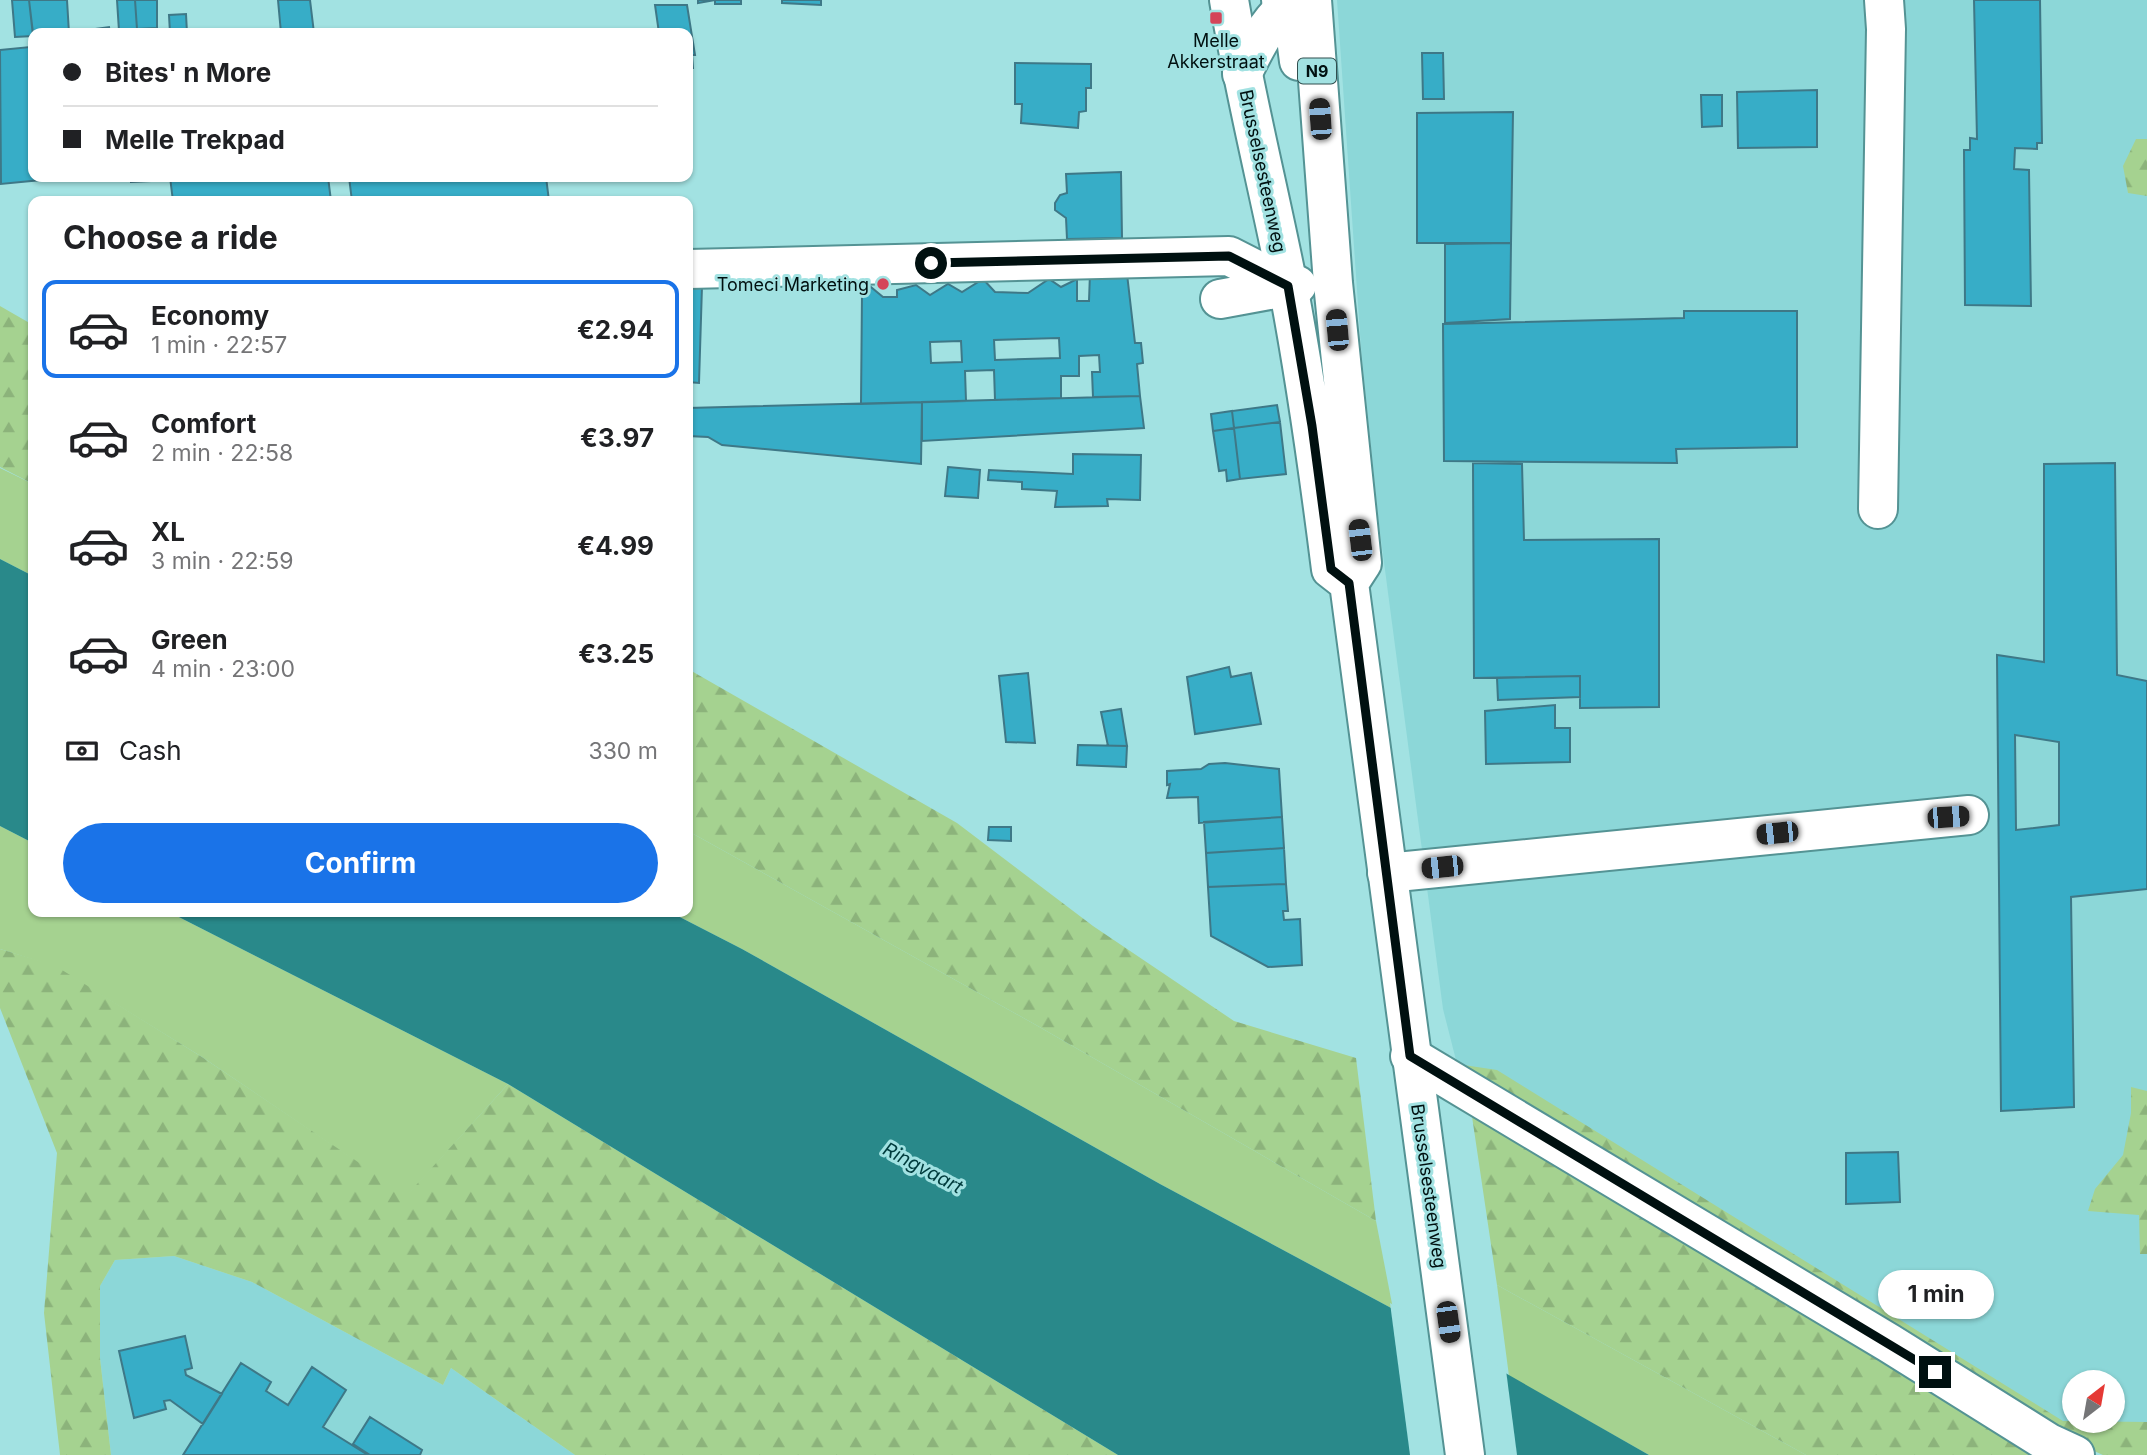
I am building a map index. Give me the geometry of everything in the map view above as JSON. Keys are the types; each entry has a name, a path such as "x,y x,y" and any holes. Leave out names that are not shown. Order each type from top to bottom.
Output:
{"main road":[{"name":"Brusselsesteenweg","path":"1229,0 1242,74 1288,286 1312,426 1331,569 1349,583"},
{"path":"1878,509 1886,29 1884,0"},
{"name":"Brusselsesteenweg","path":"1293,2 1306,110 1322,143 1333,283 1362,563 1349,583 1465,1455"},
{"path":"1242,74 1269,24 1293,2"},
{"path":"693,269 1229,256 1288,286"},
{"path":"1220,299 1288,286 1333,283"},
{"path":"1387,873 1969,815"},
{"path":"1410,1056 1889,1343 2049,1443 2075,1455"}],"shaded area":[{"path":"1337,0 2147,0 2147,1455 2103,1455 2067,1433 2125,1433 2125,1370 2062,1370 2062,1430 1457,1064 1443,1009 1378,517 1361,348"},
{"path":"174,1256 252,1282 443,1385 451,1368 575,1455 111,1455 100,1358 100,1286 115,1260"}],"green space":[{"path":"2136,139 2147,139 2147,196 2128,193 2123,166"},
{"path":"0,306 28,322 28,481 0,467"},
{"path":"0,468 28,482 28,573 0,559"},
{"path":"693,672 957,823 1093,926 1234,1021 1356,1058 1376,1221 1036,1025 693,834"},
{"path":"0,826 28,840 28,917 179,917 508,1084 407,1196 202,1057 54,966 0,949"},
{"path":"693,834 1036,1025 1376,1221 1393,1309 1160,1184 742,949 680,917 693,917"},
{"path":"0,949 54,965 202,1057 407,1195 508,1084 1118,1455 575,1455 451,1368 443,1385 252,1282 174,1256 115,1260 100,1286 100,1358 111,1455 60,1455 44,1313 57,1153 0,1008"},
{"path":"1457,1064 1497,1070 2062,1420 2062,1433 2125,1433 2125,1422 2147,1422 2147,1455 2103,1455 2063,1437"},
{"path":"2131,1087 2147,1091 2147,1254 2140,1254 2139,1215 2088,1211 2095,1189 2123,1155 2131,1113"},
{"path":"1470,1103 2042,1455 1806,1455 1497,1285"},
{"path":"1497,1285 1806,1455 1649,1455 1509,1376"}],"water":[{"path":"0,559 28,573 28,840 0,826"},
{"name":"Ringvaart","path":"179,917 680,917 742,949 1160,1184 1393,1309 1649,1455 1118,1455 508,1084"}],"pier":[{"path":"1390,1303 1506,1370 1517,1455 1410,1455"}],"building":[{"path":"12,0 29,0 32,28 28,28 28,36 15,37"},
{"path":"29,0 67,0 69,28 32,28"},
{"path":"117,0 135,0 137,28 119,28"},
{"path":"135,0 157,0 157,28 137,28"},
{"path":"278,0 310,0 313,28 281,28"},
{"path":"715,0 741,0 741,4 715,4"},
{"path":"782,0 821,0 821,5 782,3"},
{"path":"1974,0 2040,0 2042,143 2037,143 2037,149 2015,148 2014,169 2029,170 2031,306 1965,305 1964,150 1970,150 1970,138 1977,139"},
{"path":"655,5 687,5 691,28 658,28"},
{"path":"186,14 187,28 170,28 169,15"},
{"path":"28,47 28,181 1,184 0,50"},
{"path":"1422,53 1443,53 1444,99 1423,99"},
{"path":"1015,63 1091,64 1091,88 1086,88 1086,111 1079,112 1078,128 1021,123 1022,104 1015,104"},
{"path":"1817,90 1817,147 1738,148 1737,92"},
{"path":"1701,95 1722,95 1722,126 1702,127"},
{"path":"1513,112 1511,243 1417,243 1417,113"},
{"path":"1121,172 1122,238 1067,239 1066,218 1055,210 1055,203 1060,195 1067,193 1066,174"},
{"path":"171,182 329,182 330,196 172,196"},
{"path":"350,182 547,182 548,196 351,196"},
{"path":"1511,243 1510,319 1445,323 1445,244"},
{"path":"1090,273 1127,274 1135,343 1141,343 1143,363 1137,364 1140,396 1093,397 1092,372 1100,372 1099,355 1079,356 1079,376 1061,376 1061,398 995,400 994,370 965,371 966,401 861,404 862,294 866,283 883,297 897,297 897,290 916,285 930,295 948,284 962,292 983,279 995,292 1028,293 1049,279 1061,287 1077,279 1077,301 1089,301","holes":["1059,338 1060,358 995,360 994,340","961,341 962,362 931,363 930,342"]},
{"path":"693,286 702,286 699,383 693,382"},
{"path":"1684,311 1797,311 1797,447 1676,449 1677,463 1444,461 1443,324 1684,318"},
{"path":"1140,396 1144,428 922,441 922,402"},
{"path":"922,402 921,464 722,445 708,437 693,436 693,408"},
{"path":"1277,405 1280,422 1234,428 1232,411"},
{"path":"1232,411 1234,428 1213,431 1211,414"},
{"path":"1280,422 1286,474 1240,479 1234,428"},
{"path":"1234,428 1240,479 1227,481 1226,470 1219,471 1213,431"},
{"path":"1073,454 1141,455 1140,500 1107,499 1108,506 1055,507 1057,491 1022,489 1022,482 988,480 989,470 1073,474"},
{"path":"1473,463 1522,464 1524,540 1659,539 1659,707 1580,708 1580,676 1474,678"},
{"path":"2115,463 2117,675 2147,681 2147,889 2071,897 2074,1107 2001,1111 1997,655 2044,662 2044,464","holes":["2015,735 2059,742 2059,825 2016,830"]},
{"path":"948,467 980,470 978,498 945,496"},
{"path":"1229,667 1231,677 1251,673 1261,724 1195,734 1187,677"},
{"path":"1028,673 1035,743 1006,742 999,676"},
{"path":"1580,676 1580,697 1498,700 1497,678"},
{"path":"1555,705 1555,728 1570,728 1570,762 1486,764 1485,711"},
{"path":"1121,709 1127,746 1108,746 1101,712"},
{"path":"1078,745 1127,746 1126,767 1077,765"},
{"path":"1225,763 1279,769 1282,817 1199,823 1198,797 1167,798 1170,784 1167,785 1167,771 1201,769 1209,764"},
{"path":"1282,817 1284,848 1206,853 1204,822"},
{"path":"989,827 1011,827 1011,841 988,840"},
{"path":"1284,848 1286,884 1208,887 1206,853"},
{"path":"1286,884 1288,911 1283,911 1284,920 1300,919 1302,965 1268,967 1211,936 1208,887"},
{"path":"1898,1152 1900,1202 1846,1204 1846,1153"},
{"path":"185,1336 192,1368 185,1370 186,1375 222,1394 203,1424 170,1400 164,1401 166,1409 134,1418 119,1351"},
{"path":"241,1363 271,1382 266,1391 288,1405 312,1367 346,1390 323,1427 368,1455 183,1455"},
{"path":"370,1417 422,1450 420,1455 370,1455 353,1444"}],"place":[{"name":"Melle Akkerstraat","path":"1216,18"},
{"name":"Tomeci Marketing","path":"883,284"}],"route":[{"path":"931,263 1229,256 1288,286 1312,426 1331,569 1349,583 1410,1056 1935,1372"}]}
